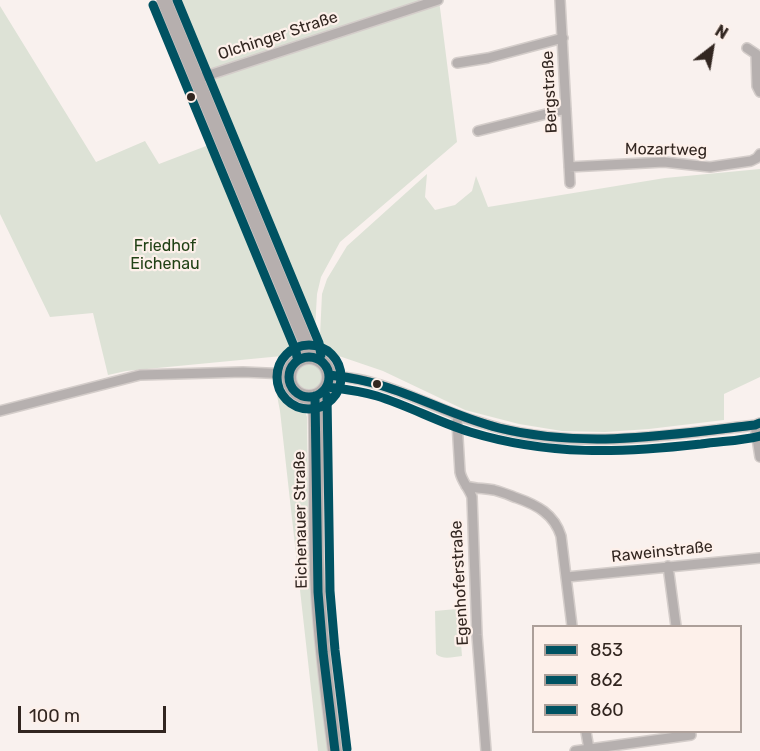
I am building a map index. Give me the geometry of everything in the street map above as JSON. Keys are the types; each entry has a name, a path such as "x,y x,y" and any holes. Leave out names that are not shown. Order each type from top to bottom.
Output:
{"main road":[{"path":"164,0 308,348 309,356"},
{"path":"309,356 322,361 329,375 325,389 315,396 305,397 290,385 289,374 292,365 303,357 309,356"},
{"name":"Eichenauer Straße","path":"315,396 318,592 335,751"}],"street":[{"name":"Olchinger Straße","path":"196,79 438,0"},
{"name":"Bergstraße","path":"560,0 570,183"},
{"path":"457,63 488,58 562,38"},
{"path":"747,48 756,54 757,86 760,92"},
{"path":"477,130 566,109"},
{"name":"Mozartweg","path":"569,166 664,162 710,167 751,161 760,154"},
{"path":"0,411 140,375 233,372 289,374"},
{"path":"329,375 378,384 459,416 515,432 573,439 646,437 757,424 760,456"},
{"name":"Egenhoferstraße","path":"459,416 457,422 460,472 471,497 486,751"},
{"path":"466,486 497,491 528,502 545,511 558,527 567,577 572,625"},
{"name":"Raweinstraße","path":"567,577 760,558"},
{"path":"668,567 676,625"},
{"path":"586,733 589,749"},
{"path":"575,751 690,733"}],"green space":[{"path":"174,0 439,0 457,142 340,242 321,277 317,294 315,329 313,330"},
{"name":"Friedhof Eichenau","path":"0,6 96,162 145,141 159,164 214,143 258,238 279,291 293,344 282,356 126,371 108,375 93,313 50,317 0,214"},
{"path":"760,169 760,377 724,394 724,420 605,432 562,431 519,424 465,410 383,371 336,355 327,350 320,336 322,294 327,279 347,246 427,174 425,197 435,210 455,205 472,191 476,176 488,207 665,178"},
{"path":"309,361 320,366 325,377 320,388 309,393 298,388 293,377 298,366"},
{"path":"275,385 278,385 304,408 307,417 309,572 319,678 329,751 318,751 280,411"},
{"path":"467,608 470,643 461,644 462,656 448,658 438,656 436,654 435,611"}],"transit line":[{"name":"860","path":"177,0 319,343 321,355"},
{"name":"862","path":"153,5 297,357"},
{"name":"862","path":"303,345 315,345 332,354 339,365 341,377 339,389 332,400 315,409 303,409 291,404 282,395 277,383 277,371 282,359 291,350 303,345"},
{"name":"853","path":"309,357 317,358 323,363 328,369 329,377 328,385 323,391 317,396 309,397 301,396 295,391 290,385 289,377 290,369 295,363 301,358 309,357"},
{"name":"853","path":"329,375 376,384 484,424 563,438 659,436 760,423"},
{"name":"862","path":"327,387 377,396 446,424 499,440 557,449 642,449 760,436"},
{"name":"853","path":"315,396 318,592 335,751"},
{"name":"860","path":"327,396 330,591 347,749"}]}
